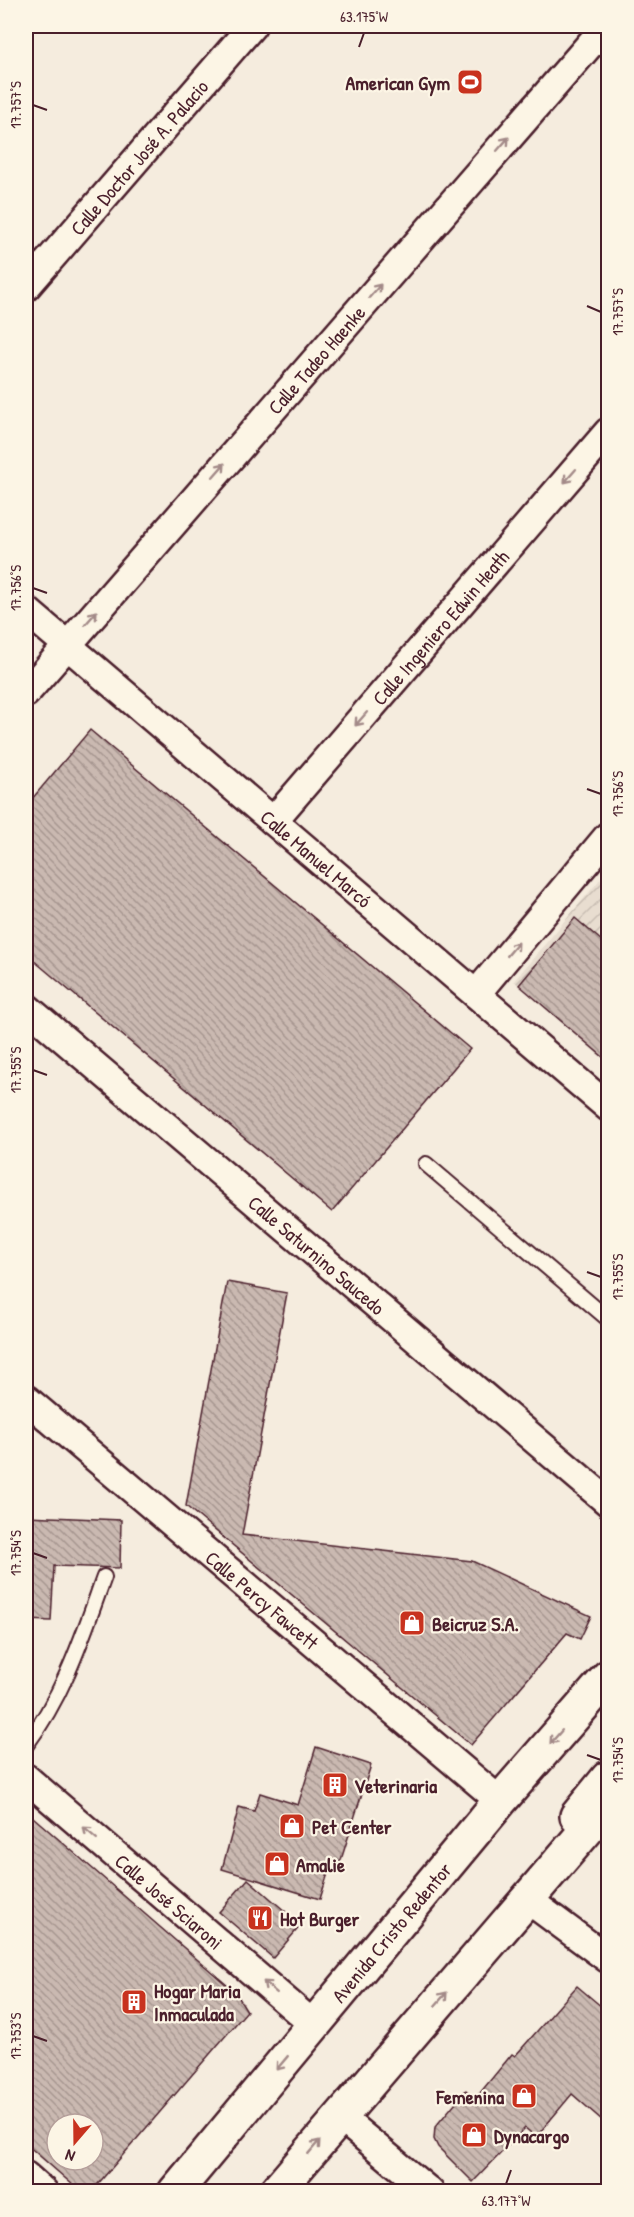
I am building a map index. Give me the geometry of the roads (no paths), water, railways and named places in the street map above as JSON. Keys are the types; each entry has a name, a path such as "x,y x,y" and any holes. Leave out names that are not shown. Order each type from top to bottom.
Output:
{"main road":[{"name":"Avenida Cristo Redentor","path":"175,2192 500,1801 597,1696 609,1677"},
{"path":"499,1931 509,1909 537,1869 581,1810 609,1778"},
{"path":"276,2192 339,2116 609,1805"}],"street":[{"name":"Calle Doctor José A. Palacio","path":"26,287 252,26"},
{"name":"Calle Tadeo Haenke","path":"26,693 606,26"},
{"name":"Calle Ingeniero Edwin Heath","path":"273,821 609,432"},
{"name":"Calle Manuel Marcó","path":"26,610 609,1107"},
{"path":"476,994 609,836"},
{"name":"Calle Saturnino Saucedo","path":"26,1007 609,1502"},
{"name":"Calle Percy Fawcett","path":"26,1399 500,1801"},
{"name":"Calle José Sciaroni","path":"26,1778 314,2025"},
{"path":"527,1899 609,1959"},
{"path":"339,2116 430,2192"},
{"path":"26,2176 44,2192"}],"lane":[{"path":"426,1164 609,1319"},
{"path":"26,1745 51,1706 73,1661 104,1577"}],"place":[{"name":"American Gym","path":"470,82"},
{"name":"Beicruz S.A.","path":"412,1623"},
{"name":"Veterinaria","path":"335,1785"},
{"name":"Pet Center","path":"292,1826"},
{"name":"Amalie","path":"277,1864"},
{"name":"Hot Burger","path":"260,1918"},
{"name":"Hogar Maria Inmaculada","path":"134,2002"},
{"name":"Femenina","path":"524,2096"},
{"name":"Dynacargo","path":"474,2135"}]}
